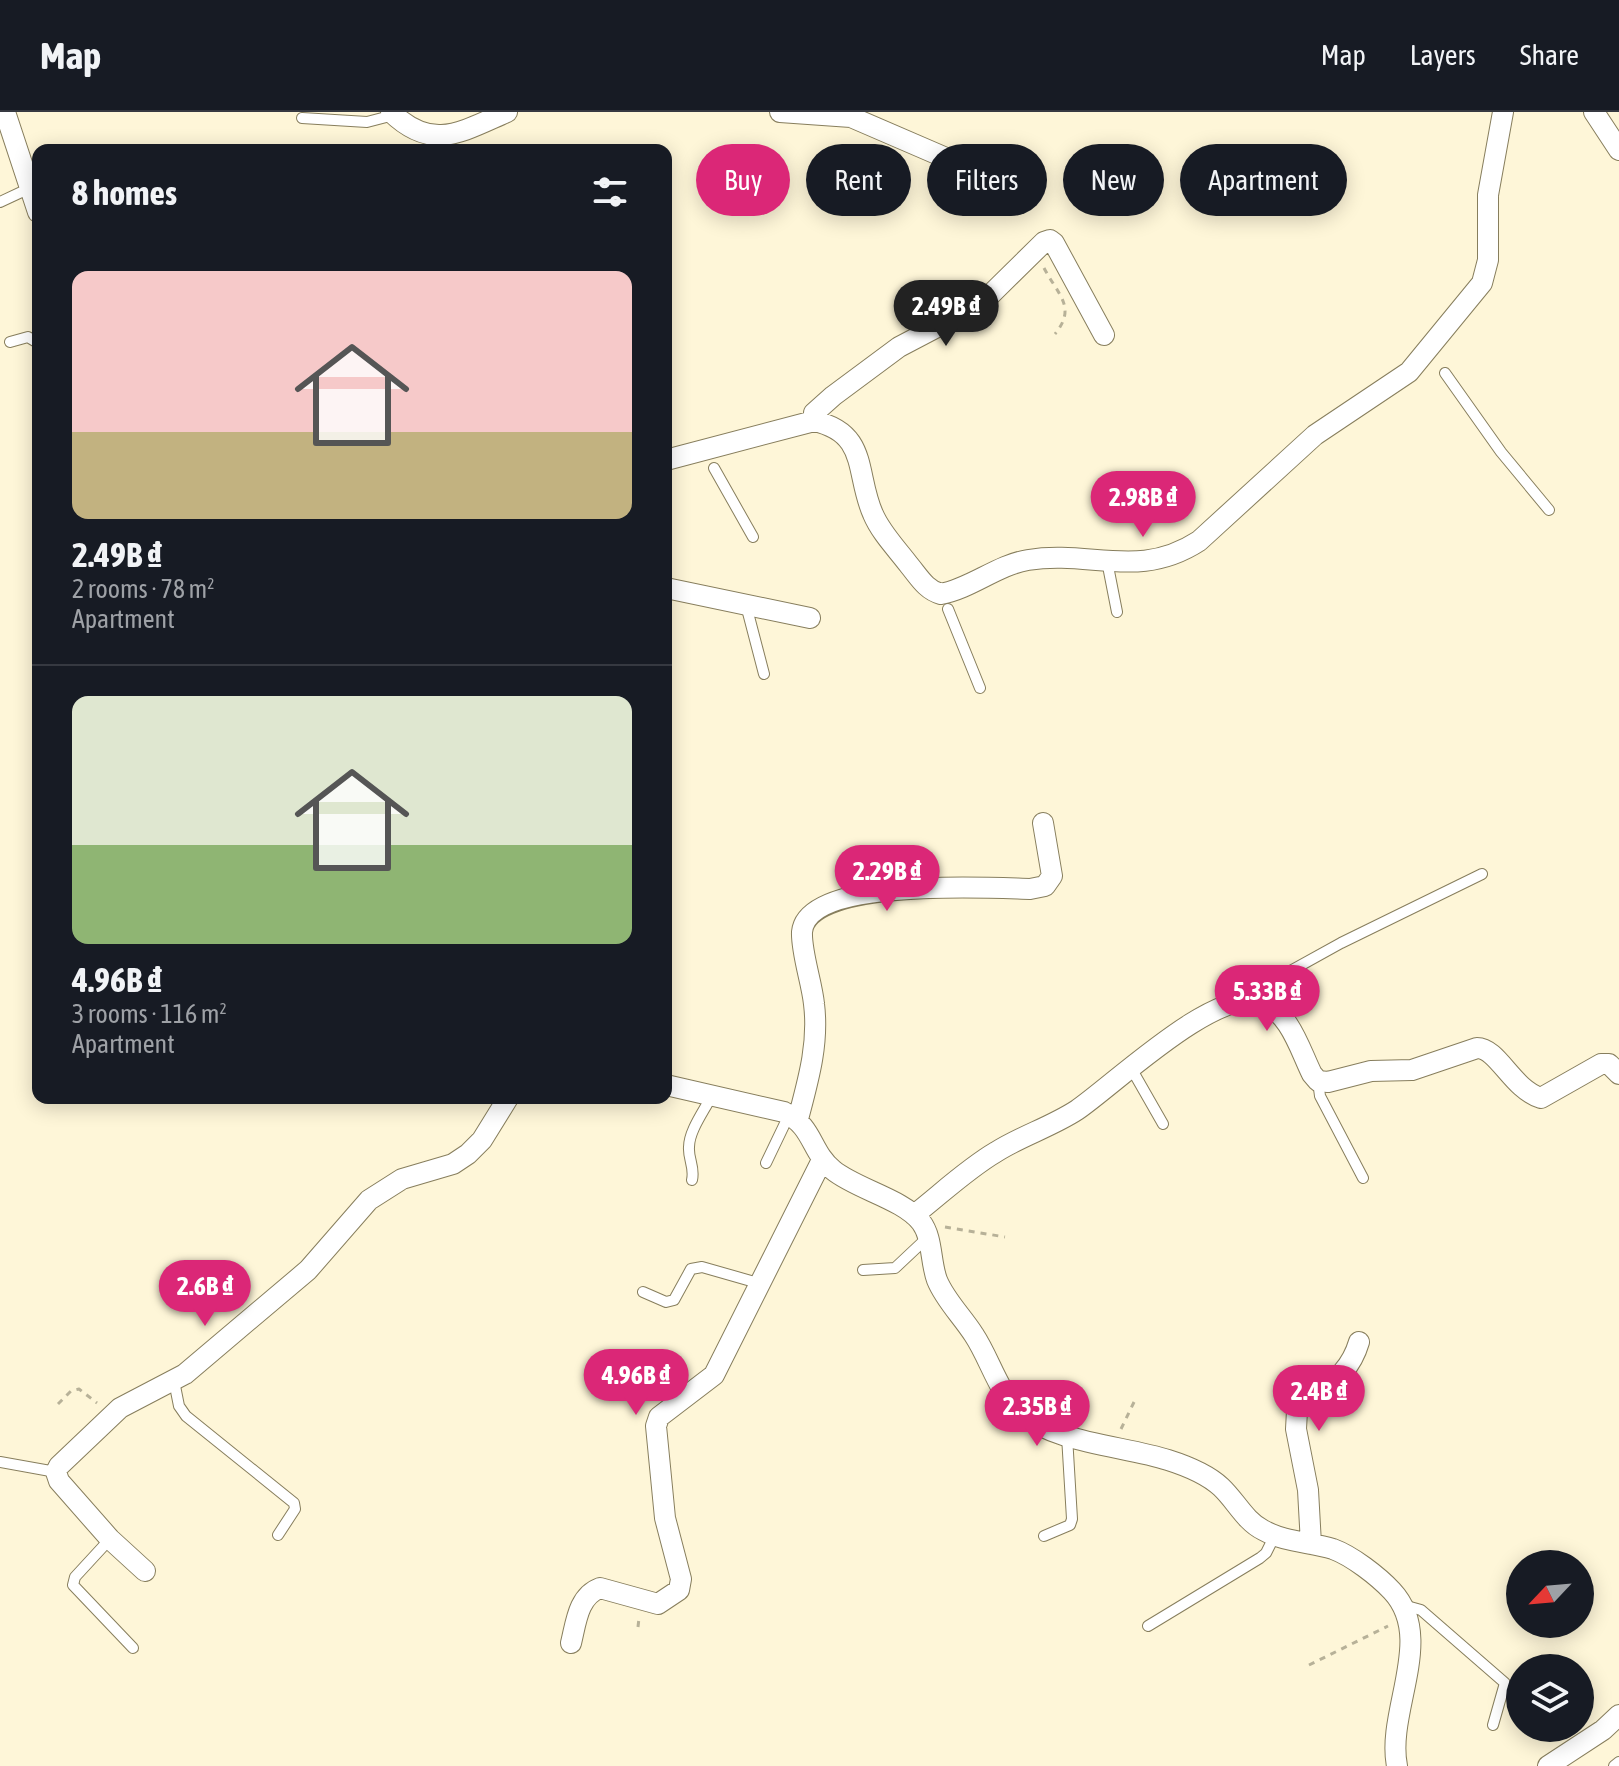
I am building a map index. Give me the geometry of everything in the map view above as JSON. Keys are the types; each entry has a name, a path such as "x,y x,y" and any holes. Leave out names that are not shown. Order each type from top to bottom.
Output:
{"street":[{"path":"392,114 405,126 423,135 441,136 461,132 507,112"},
{"path":"780,112 851,117 927,150"},
{"path":"672,460 709,459 814,421 845,436 853,444 869,503 880,528 924,585 945,601 1026,560 1160,560 1189,547 1315,435 1432,357 1487,271 1488,195 1503,112"},
{"path":"1594,112 1619,150"},
{"path":"4,114 32,194"},
{"path":"814,421 814,413 826,402 899,347 981,304 1044,242 1050,240 1104,335"},
{"path":"672,589 810,618"},
{"path":"794,1117 815,1046 815,1008 802,932 807,916 820,905 876,891 1030,889 1045,886 1052,876 1043,823"},
{"path":"922,1225 992,1154 1076,1110 1209,1012 1241,1001 1259,1001 1276,1010 1286,1021 1318,1081 1328,1082 1371,1071 1428,1067 1477,1048 1485,1048 1492,1053 1520,1088 1541,1098 1601,1064 1609,1064 1619,1074"},
{"path":"672,1087 794,1117 808,1130 822,1160 835,1172 922,1225 943,1293 977,1339 1007,1398 1038,1425 1169,1460 1208,1476 1249,1521 1275,1535 1347,1556 1391,1590 1404,1611 1410,1648 1396,1734 1397,1766"},
{"path":"145,1571 110,1539 59,1481 56,1472 113,1415 132,1400 174,1381 308,1270 369,1200 402,1179 453,1164 468,1154 482,1140 504,1104"},
{"path":"571,1643 584,1597 591,1591 600,1588 658,1604 679,1590 681,1579 665,1518 656,1426 659,1417 714,1375 822,1160"},
{"path":"1311,1544 1308,1490 1296,1429 1297,1411 1315,1394 1337,1380 1353,1362 1359,1342"},
{"path":"1548,1766 1603,1730 1619,1715"}],"lane":[{"path":"302,118 367,122 392,114"},
{"path":"0,202 30,188"},
{"path":"10,342 28,337 32,339"},
{"path":"1445,373 1501,452 1549,510"},
{"path":"709,459 753,537"},
{"path":"1107,561 1117,612"},
{"path":"945,601 980,688"},
{"path":"746,605 764,674"},
{"path":"1259,1001 1261,990 1267,984 1341,943 1482,874"},
{"path":"1131,1068 1163,1124"},
{"path":"1318,1081 1320,1096 1363,1178"},
{"path":"692,1180 695,1168 689,1141 711,1097"},
{"path":"766,1163 794,1117"},
{"path":"863,1270 895,1268 922,1225"},
{"path":"643,1292 666,1302 674,1300 691,1269 702,1267 758,1283"},
{"path":"174,1381 179,1406 186,1416 294,1503 295,1509 278,1535"},
{"path":"1044,1536 1064,1529 1072,1519 1067,1434"},
{"path":"0,1462 56,1472"},
{"path":"1148,1626 1260,1558 1275,1535"},
{"path":"110,1539 75,1577 73,1585 133,1648"},
{"path":"1404,1611 1421,1610 1505,1683 1493,1725"}],"path":[{"path":"1035,251 1067,310 1066,320 1055,334"},
{"path":"922,1225 1005,1237"},
{"path":"58,1404 71,1391 79,1389 113,1415"},
{"path":"1113,1446 1135,1400"},
{"path":"1309,1665 1404,1611"}]}
